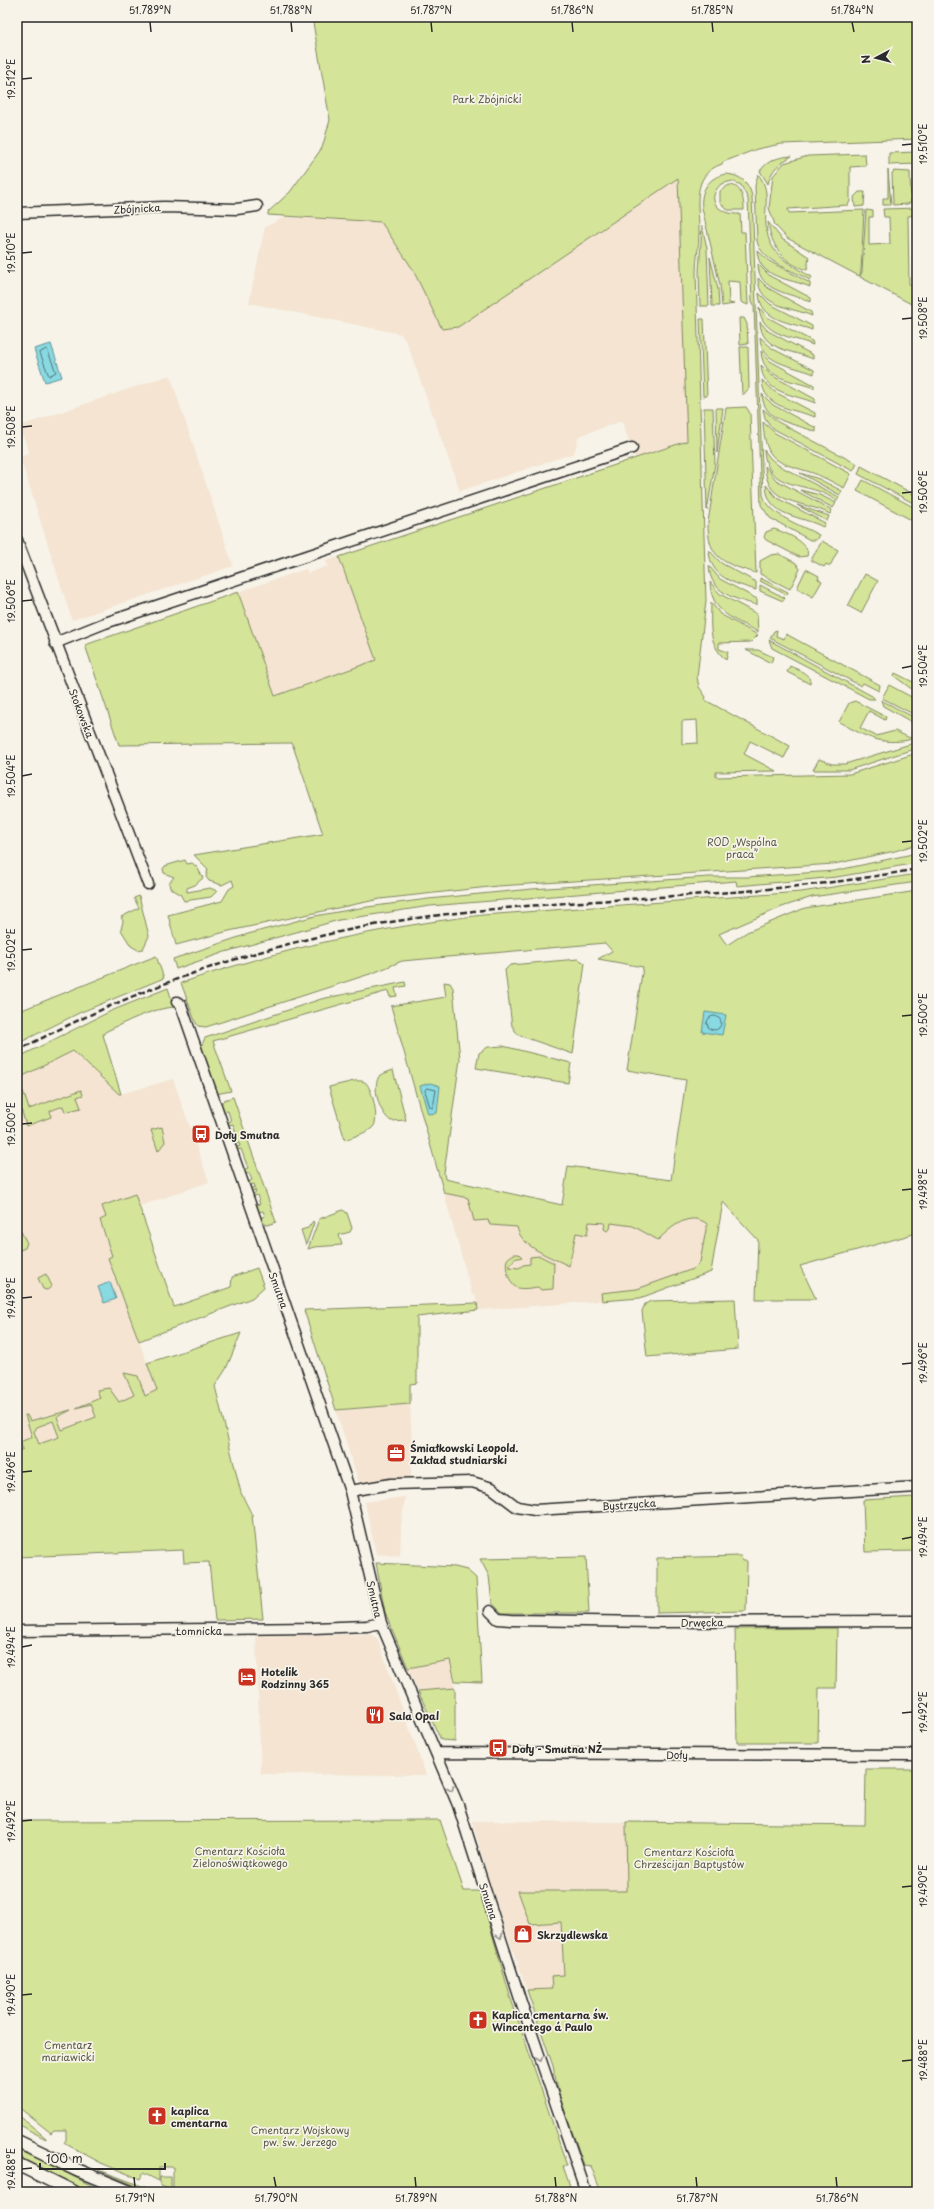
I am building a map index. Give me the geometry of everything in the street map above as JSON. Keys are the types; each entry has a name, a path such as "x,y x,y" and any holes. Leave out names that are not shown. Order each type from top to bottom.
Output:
{"main road":[{"path":"17,2141 77,2170 130,2192"},
{"path":"17,2164 74,2192"}],"street":[{"name":"Zbójnicka","path":"17,213 164,207 237,209 256,206"},
{"path":"55,643 112,620 632,448"},
{"name":"Stokowska","path":"17,540 148,884"},
{"name":"Smutna","path":"177,1002 181,1005 350,1491 381,1623 463,1820 519,1995 586,2192"},
{"name":"Bystrzycka","path":"350,1491 392,1484 472,1482 492,1488 517,1507 535,1510 917,1487"},
{"name":"Drwęcka","path":"490,1611 498,1619 511,1620 657,1622 917,1621"},
{"name":"Łomnicka","path":"17,1631 305,1628 367,1626 381,1623"},
{"name":"Doły","path":"436,1753 917,1756"}],"shaded area":[{"path":"678,178 687,441 635,458 622,421 579,436 574,453 460,491 407,343 401,334 249,303 265,227 285,217 381,222 412,268 442,329 458,327"},
{"path":"170,375 233,566 72,620 20,457 29,453 23,436 17,438 17,427"},
{"path":"339,557 376,660 275,696 238,592 306,569 308,573 328,566 326,561"},
{"path":"103,1035 121,1094 173,1079 209,1182 100,1220 112,1257 108,1258 161,1400 17,1458 17,1077"},
{"path":"444,1193 562,1219 723,1202 711,1272 640,1298 478,1310 476,1296 472,1294"},
{"path":"410,1404 412,1447 411,1478 359,1483 336,1410"},
{"path":"405,1497 401,1525 400,1556 376,1554 365,1502"},
{"path":"370,1634 377,1638 426,1775 261,1774 256,1636"},
{"path":"450,1660 455,1688 418,1691 408,1668"},
{"path":"472,1821 626,1822 627,1891 561,1922 564,1975 552,1989 527,1990 492,1890"}],"green space":[{"path":"312,17 917,17 917,139 781,144 757,149 723,162 712,169 700,184 698,193 699,239 696,272 706,601 697,677 699,687 706,697 705,700 790,746 784,758 750,741 744,754 776,771 716,772 716,777 850,774 917,753 917,844 895,851 834,864 498,886 380,899 229,931 176,945 168,915 222,901 229,889 234,886 232,880 222,885 209,881 206,877 208,869 194,855 323,834 292,743 119,745 85,645 238,592 275,696 376,660 339,557 687,441 678,178 458,327 442,329 412,268 381,222 268,215 268,212 290,192 322,148 330,120","holes":["697,720 698,743 682,744 682,721"]},
{"path":"917,152 917,164 889,165 889,153"},
{"path":"865,154 866,166 850,167 850,201 848,205 788,209 789,213 864,210 861,271 859,276 787,238 775,225 769,208 773,176 784,163 808,156"},
{"path":"792,156 774,170 768,184 760,171 763,167 774,160"},
{"path":"888,170 891,205 883,205 883,198 888,198"},
{"path":"894,171 910,172 911,202 908,204 893,205 892,173"},
{"path":"726,174 736,176 743,180 749,187 752,196 763,495 772,509 779,514 819,535 816,540 810,540 770,518 761,505 754,305 752,301 748,199 741,185 732,181 721,184 716,190 714,196 714,202 721,210 733,214 740,214 741,232 745,232 748,305 741,302 740,282 728,281 729,303 734,304 722,306 720,285 702,208 702,196 706,186 714,178"},
{"path":"758,174 765,189 767,232 770,242 781,257 812,277 810,280 771,260 760,248 757,241 755,186"},
{"path":"729,185 739,190 743,198 744,210 728,210 720,203 720,191"},
{"path":"859,192 865,192 864,206 855,207 854,197"},
{"path":"917,208 917,215 908,216 909,284 917,289 917,307 860,277 862,272 866,210 873,211 873,217 869,217 869,245 890,244 889,217 884,217 883,209"},
{"path":"768,222 782,239 809,257 807,270 785,259 780,253 772,239"},
{"path":"702,226 707,248 709,306 700,306 699,271"},
{"path":"757,250 769,261 810,283 810,287 776,276 769,272 763,267 759,260"},
{"path":"710,257 718,289 719,306 712,306"},
{"path":"758,264 770,276 811,298 811,302 769,286 759,273"},
{"path":"758,278 768,288 811,312 812,316 786,308 770,300 764,295 760,288"},
{"path":"759,293 770,304 812,326 812,330 778,319 771,315 765,310 761,303"},
{"path":"759,307 767,317 812,341 813,345 779,334 771,329 765,324 761,317"},
{"path":"739,318 744,318 747,324 748,344 740,345"},
{"path":"700,319 704,319 707,396 703,396"},
{"path":"760,322 768,331 813,355 813,359 779,348 772,344 766,339 762,332"},
{"path":"760,337 773,349 814,370 814,374 788,366 772,359 762,346"},
{"path":"740,347 748,347 749,388 744,394 742,394"},
{"path":"761,351 770,361 814,385 814,388 780,377 773,373 767,368 763,361"},
{"path":"761,365 771,375 815,399 815,403 781,392 773,387 767,382 763,375"},
{"path":"762,380 775,392 815,413 815,417 781,406 774,402 768,397 764,390"},
{"path":"762,394 773,405 816,428 816,432 790,424 774,416 768,411 764,404"},
{"path":"746,407 750,413 756,573 727,563 720,558 711,544 708,522 726,408"},
{"path":"704,408 713,408 715,464 707,510"},
{"path":"716,408 723,408 717,453"},
{"path":"763,409 778,422 857,464 853,471 772,428 765,418"},
{"path":"763,422 775,433 851,474 844,488 825,478 776,459 771,454 767,446 764,436"},
{"path":"764,450 778,465 839,497 837,501 828,495 790,483 775,476 770,470 766,461"},
{"path":"765,466 776,480 832,510 830,514 788,500 779,495 772,488 767,479"},
{"path":"861,466 917,496 917,505 858,474"},
{"path":"800,473 819,479 842,491 840,495"},
{"path":"863,480 917,509 917,523 857,491"},
{"path":"766,485 777,498 825,523 823,527 779,510 772,504 768,496"},
{"path":"800,490 820,495 836,503 833,508"},
{"path":"797,505 829,516 827,521"},
{"path":"774,529 790,535 801,543 807,551 807,556 799,557 766,540 764,537 766,532"},
{"path":"822,541 838,550 830,566 826,564 824,567 811,560"},
{"path":"709,550 721,563 756,582 756,590 732,582 719,573 710,559"},
{"path":"779,554 796,563 800,569 790,589 760,574 760,561 771,555"},
{"path":"709,566 720,579 757,599 757,605 732,597 719,589 710,575"},
{"path":"806,569 819,576 818,579 822,581 813,597 797,588"},
{"path":"865,574 878,581 861,613 848,606"},
{"path":"760,578 788,592 787,595 760,581"},
{"path":"710,582 720,594 757,614 758,632 733,619 719,608 711,593"},
{"path":"760,585 785,598 783,601 760,591"},
{"path":"711,602 720,614 758,635 751,642 719,643 719,649 728,652 726,660 716,647 711,633"},
{"path":"777,630 776,636 784,639 786,634 880,685 879,691 863,683 861,686 770,638 774,631"},
{"path":"769,640 875,699 869,699 772,648"},
{"path":"746,650 758,650 773,657 771,663"},
{"path":"790,666 807,675 810,684 787,672"},
{"path":"895,673 917,684 917,693 894,676"},
{"path":"889,685 917,700 917,716 882,698"},
{"path":"881,700 915,718 917,725 883,706"},
{"path":"855,701 886,717 885,720 869,711 860,728 876,736 895,731 910,738 917,734 917,738 895,742 885,741 859,733 839,722 849,703"},
{"path":"917,742 917,748 849,770 813,770 819,759 832,764 845,764"},
{"path":"917,853 917,863 837,877 737,886 736,881 430,906 339,920 225,952 176,969 173,959 248,934 315,916 360,908 428,899 532,889 709,877 747,877 834,871"},
{"path":"185,860 187,864 192,863 197,867 203,878 195,885 187,888 187,892 210,888 217,891 211,897 184,901 180,894 170,888 169,883 174,877 164,873 163,869 165,866"},
{"path":"917,874 917,882 812,897 782,907 719,934 727,945 747,932 805,908 917,891 917,1233 800,1266 816,1299 756,1299 758,1240 723,1202 711,1272 640,1298 602,1301 601,1293 637,1289 693,1269 700,1262 707,1224 701,1220 687,1220 668,1230 658,1240 633,1226 611,1223 610,1229 607,1231 604,1229 605,1223 589,1222 587,1235 576,1233 569,1266 538,1251 524,1241 517,1227 490,1225 488,1220 474,1221 468,1198 444,1193 391,1006 446,997 444,982 450,983 453,988 460,1059 444,1173 445,1179 562,1205 568,1166 671,1180 686,1080 627,1070 643,967 598,959 612,951 605,943 402,961 373,973 206,1027 198,1026 195,1021 181,983 255,960 330,941 445,920 483,915 801,892"},
{"path":"139,896 149,936 143,949 138,950 131,946 121,930 123,921 121,917 139,908 134,898"},
{"path":"156,956 164,978 79,1013 17,1044 17,1012"},
{"path":"578,959 585,963 573,1054 518,1035 512,1026 505,970 510,965"},
{"path":"405,982 406,986 395,988 397,996 390,997 388,991 213,1041 231,1091 216,1094 200,1049 205,1038 321,999"},
{"path":"168,988 174,1007 156,1010 138,1016 105,1032 103,1035 121,1094 119,1094 73,1051 17,1079 17,1058 111,1011"},
{"path":"503,1046 571,1063 568,1083 476,1068 479,1053 488,1047"},
{"path":"393,1070 406,1120 391,1121 383,1112 376,1092 377,1080 380,1075"},
{"path":"354,1081 363,1081 371,1091 376,1118 373,1127 368,1131 345,1140 329,1087"},
{"path":"81,1090 83,1095 77,1097 81,1108 65,1112 63,1106 50,1111 51,1117 26,1126 17,1094 23,1091 29,1109"},
{"path":"233,1097 276,1222 268,1225 260,1222 259,1218 265,1216 263,1211 257,1212 255,1206 260,1204 257,1195 252,1197 251,1195 256,1192 255,1190 250,1192 249,1189 255,1187 254,1184 247,1186 246,1183 252,1180 249,1173 244,1175 242,1170 248,1168 241,1149 235,1150 234,1148 240,1146 239,1143 233,1145 232,1141 238,1139 237,1136 231,1138 230,1135 236,1133 233,1124 226,1126 226,1123 231,1121 228,1111 222,1112 220,1105 224,1100"},
{"path":"162,1127 165,1142 158,1151 151,1130"},
{"path":"135,1194 174,1307 231,1287 232,1277 257,1268 264,1287 252,1298 139,1341 108,1258 112,1256 100,1220 106,1217 102,1206"},
{"path":"343,1210 347,1213 352,1228 350,1232 339,1235 342,1245 314,1247 308,1249 319,1219"},
{"path":"313,1221 314,1223 306,1245 301,1230 308,1228"},
{"path":"17,1224 27,1243 25,1248 20,1250 17,1241"},
{"path":"514,1254 519,1254 522,1257 514,1259 513,1262 509,1264 509,1267 519,1268 523,1265 530,1264 530,1257 540,1256 554,1263 553,1289 541,1290 538,1287 523,1289 515,1287 509,1279 506,1267 509,1257"},
{"path":"46,1274 52,1286 47,1290 43,1289 38,1278"},
{"path":"735,1299 738,1349 647,1357 642,1311 645,1304 651,1301"},
{"path":"477,1303 478,1310 417,1317 417,1383 410,1384 410,1404 336,1410 304,1310"},
{"path":"241,1333 226,1369 215,1386 241,1493 252,1515 263,1619 215,1620 209,1562 184,1563 183,1550 17,1557 17,1452 23,1449 20,1442 32,1437 25,1415 27,1415 30,1421 71,1410 57,1417 62,1430 96,1417 91,1404 76,1408 100,1398 97,1390 109,1388 119,1402 134,1395 124,1373 138,1376 145,1396 157,1390 147,1363","holes":["53,1421 59,1437 39,1444 34,1432 37,1427"]},
{"path":"915,1497 917,1551 865,1552 863,1500"},
{"path":"741,1556 742,1561 747,1561 746,1611 657,1613 657,1558"},
{"path":"586,1557 589,1613 502,1613 492,1603 489,1576 480,1559"},
{"path":"376,1563 455,1567 467,1570 476,1578 482,1682 455,1681 450,1660 408,1668 385,1612"},
{"path":"837,1628 836,1688 819,1688 818,1743 737,1743 735,1629"},
{"path":"455,1688 455,1741 441,1740 418,1691"},
{"name":"Cmentarz Kościoła Chrześcijan Baptystów","path":"866,1769 917,1769 917,2192 601,2192 591,2166 584,2165 559,2095 553,2066 527,1990 552,1989 551,1976 564,1975 561,1922 530,1924 518,1891 627,1891 626,1822 865,1825"},
{"path":"440,1820 464,1891 480,1891 510,1996 567,2166 563,2166 572,2192 200,2192 201,2189 190,2187 189,2192 173,2190 173,2167 159,2167 159,2181 143,2173 140,2179 101,2163 64,2143 66,2140 66,2130 54,2130 51,2133 17,2106 17,1821"},
{"path":"17,2114 46,2138 46,2139 17,2124"},
{"path":"17,2149 104,2192 89,2192 17,2156"},
{"path":"99,2170 158,2192 150,2192"},
{"path":"160,2177 171,2177 171,2189 160,2186"}],"water":[{"path":"51,344 62,377 45,382 34,349"},
{"path":"705,1012 726,1015 722,1035 702,1032"},
{"path":"430,1083 440,1086 437,1113 428,1114 420,1086"},
{"path":"110,1282 116,1299 104,1303 98,1287"}],"railway":[{"path":"17,1051 67,1026 169,982 276,947 330,934 385,923 440,915 559,904 798,886 858,879 917,869"}],"place":[{"name":"Doły Smutna","path":"201,1134"},
{"name":"Śmiałkowski Leopold. Zakład studniarski","path":"396,1453"},
{"name":"Hotelik Rodzinny 365","path":"247,1677"},
{"name":"Sala Opal","path":"375,1715"},
{"name":"Doły - Smutna NŻ","path":"498,1748"},
{"name":"Skrzydlewska","path":"523,1934"},
{"name":"Kaplica cmentarna św. Wincentego á Paulo","path":"478,2020"},
{"name":"kaplica cmentarna","path":"157,2116"}],"park label":[{"name":"Park Zbójnicki","path":"487,98"},
{"name":"ROD „Wspólna praca”","path":"742,846"},
{"name":"Cmentarz Kościoła Zielonoświątkowego","path":"240,1856"},
{"name":"Cmentarz mariawicki","path":"68,2050"},
{"name":"Cmentarz Wojskowy pw. św. Jerzego","path":"300,2134"}]}
